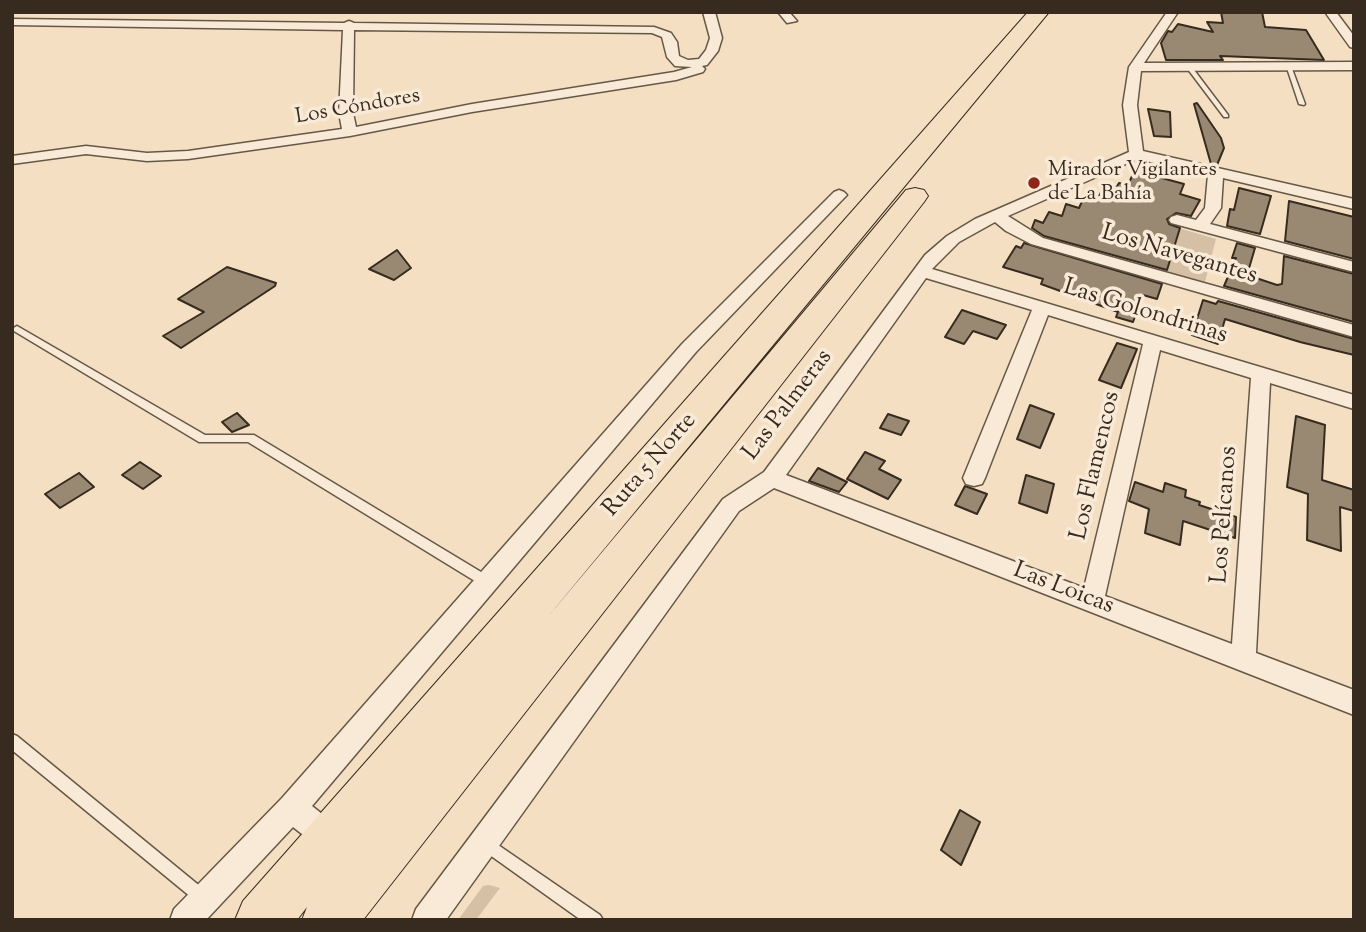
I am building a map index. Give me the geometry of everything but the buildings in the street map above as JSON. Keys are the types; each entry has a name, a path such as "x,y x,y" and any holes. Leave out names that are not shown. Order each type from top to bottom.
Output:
{"highway":[{"name":"Ruta 5 Norte","path":"261,920 1039,12"},
{"name":"Ruta 5 Norte","path":"329,920 1062,12"}],"street":[{"path":"91,21 101,12"},
{"path":"12,22 349,24 654,30 667,35 673,57 679,63 688,65 703,62 708,58 716,38 709,12"},
{"path":"1172,12 1135,67 1129,105 1136,154 1354,204"},
{"path":"1330,12 1354,44"},
{"path":"349,24 346,113 350,132"},
{"name":"Los Cóndores","path":"12,160 86,150 163,157 350,132 472,108 676,76 698,71 703,62"},
{"path":"1135,67 1354,66"},
{"name":"Las Palmeras","path":"427,920 731,505 772,478 922,271 953,239 997,215 1136,154"},
{"path":"1200,226 1213,208 1216,172"},
{"path":"185,920 292,808 689,348 839,195"},
{"name":"Los Navegantes","path":"997,215 1012,228 1037,241 1354,331"},
{"path":"1177,220 1354,267"},
{"name":"Las Golondrinas","path":"922,271 1354,402"},
{"path":"974,478 1042,307"},
{"name":"Los Flamencos","path":"1092,602 1153,341"},
{"name":"Los Pelícanos","path":"1243,660 1261,374"},
{"name":"Las Loicas","path":"772,478 1354,703"},
{"path":"292,808 331,839"}],"lane":[{"path":"1288,66 1302,104"},
{"path":"1189,67 1226,116"},
{"path":"17,329 203,439 250,438 487,582"},
{"path":"12,741 204,899"},
{"path":"484,841 595,920"}],"shaded area":[{"path":"1175,227 1216,239 1205,282 1161,270"},
{"path":"483,886 500,888 476,920 458,920"}],"place":[{"name":"Mirador Vigilantes de La Bahía","path":"1034,183"}]}
